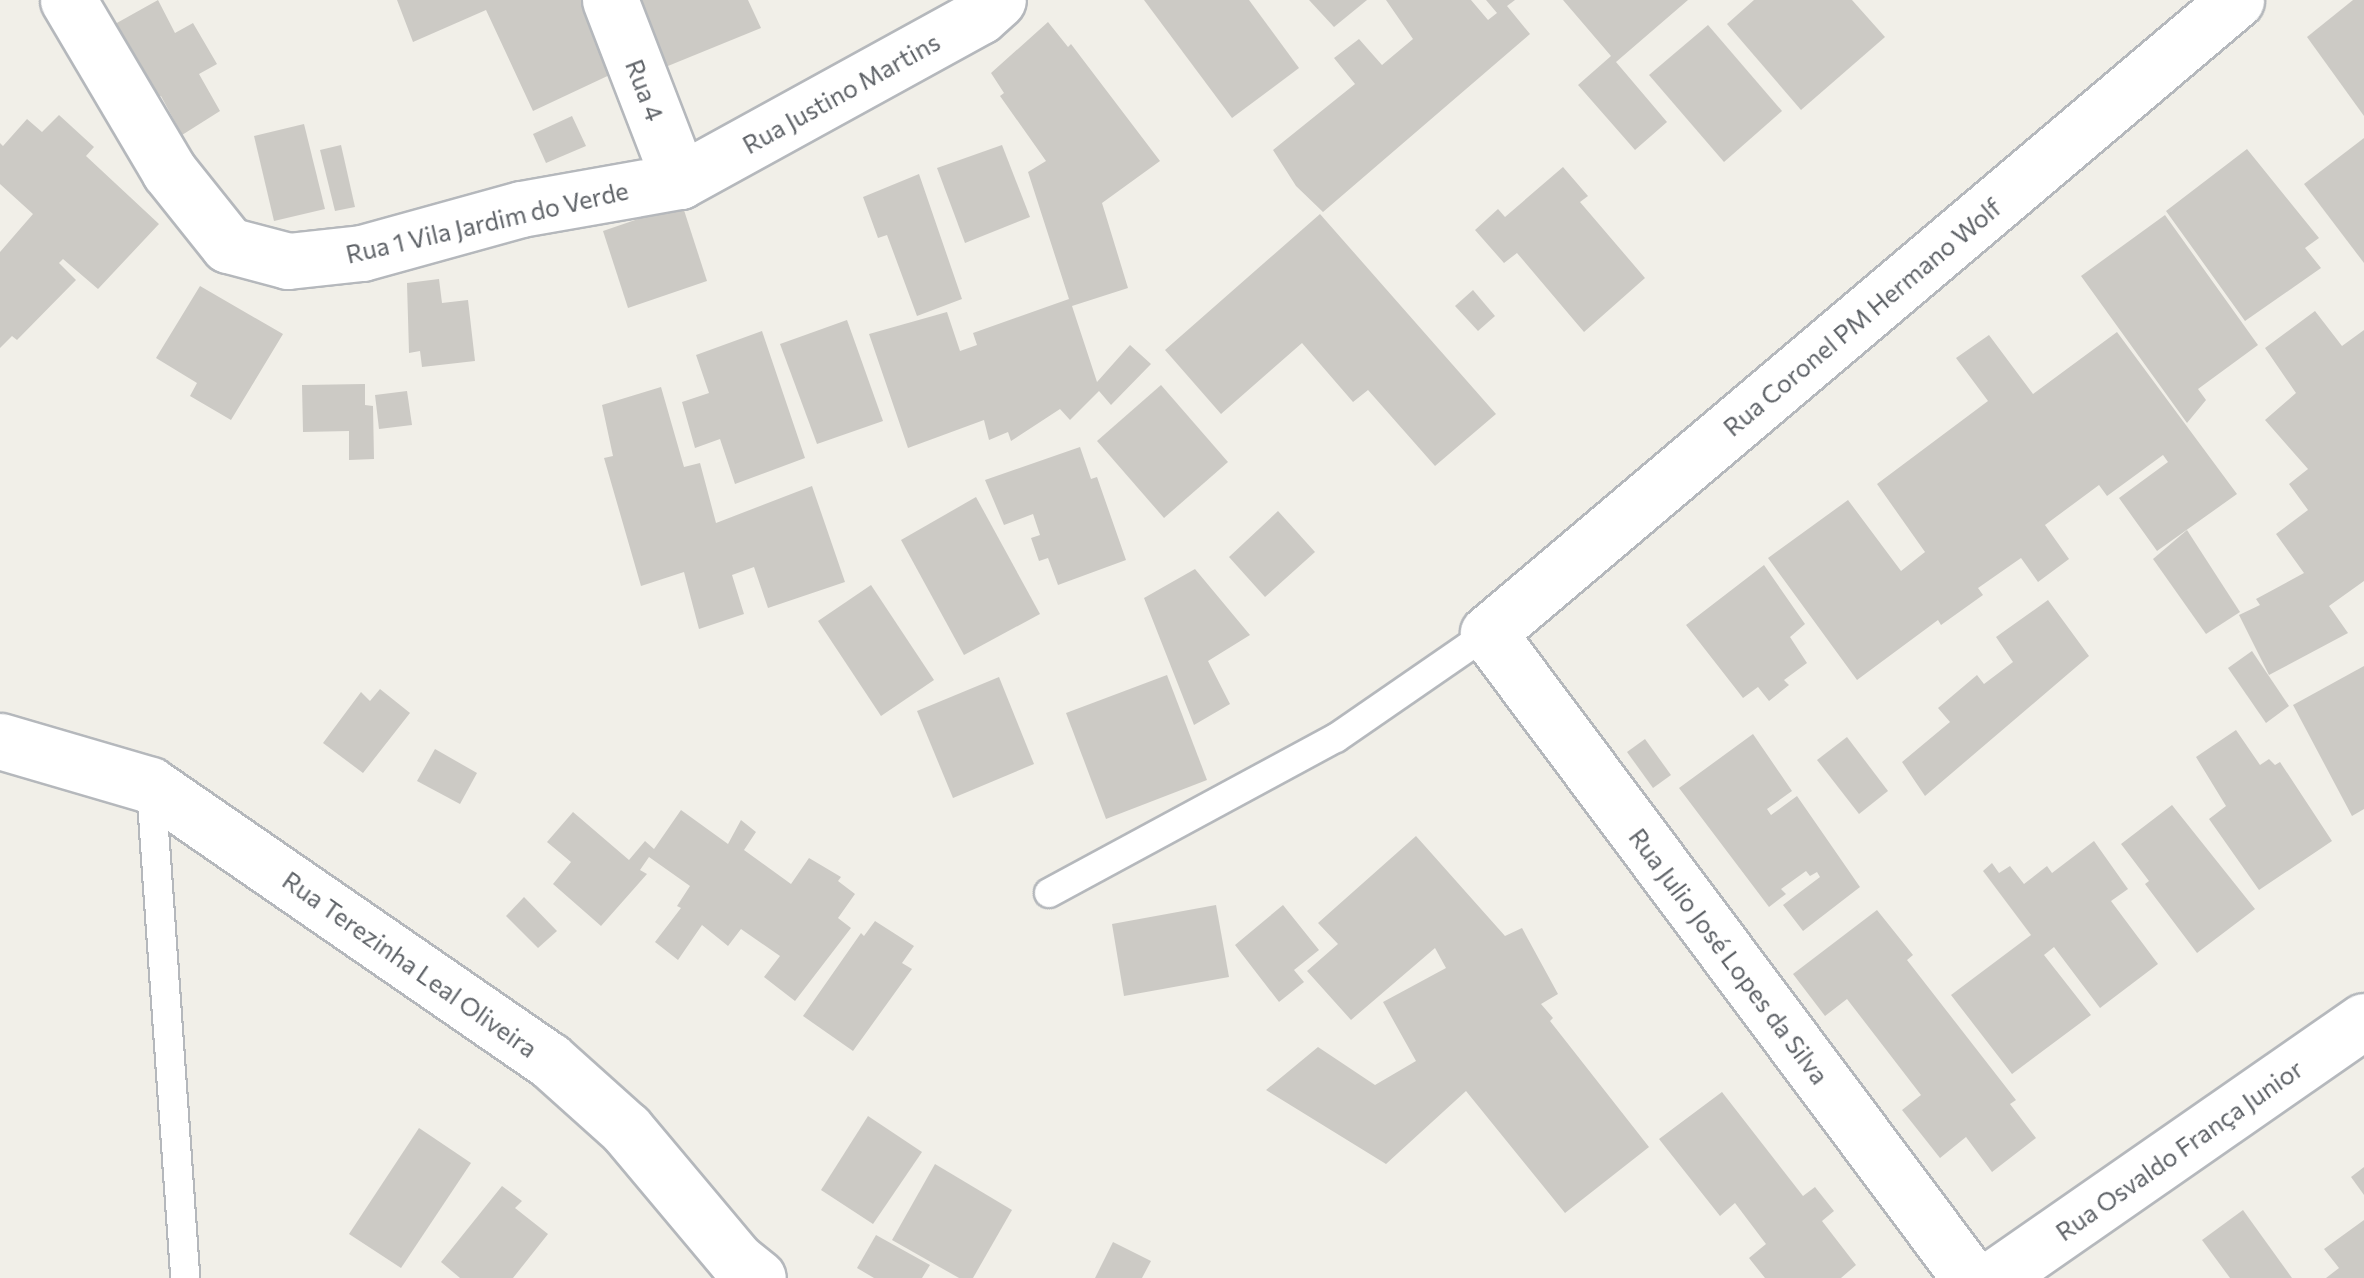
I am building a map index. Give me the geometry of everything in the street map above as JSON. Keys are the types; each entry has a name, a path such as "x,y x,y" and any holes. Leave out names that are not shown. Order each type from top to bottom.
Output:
{"street":[{"name":"Rua 1 Vila Jardim do Verde","path":"68,0 170,172 228,245 288,261 362,253 520,210 680,181"},
{"name":"Rua 4","path":"610,0 680,181"},
{"name":"Rua Justino Martins","path":"680,181 980,16 998,0"},
{"name":"Rua Coronel PM Hermano Wolf","path":"1488,633 2236,0"},
{"name":"Rua Julio José Lopes da Silva","path":"1488,633 1970,1278"},
{"name":"Rua Terezinha Leal Oliveira","path":"0,741 150,785 550,1060 626,1129 736,1260 758,1278"},
{"name":"Rua Osvaldo França Junior","path":"1994,1278 2364,1021"}],"lane":[{"path":"1049,893 1336,738 1488,633"},
{"path":"150,785 186,1278"}],"building":[{"path":"158,0 175,33 193,23 217,64 199,74 220,111 182,135 161,96 156,98 115,24"},
{"path":"397,0 586,0 616,72 533,111 486,10 413,42"},
{"path":"632,0 748,0 761,28 663,68"},
{"path":"1144,0 1249,0 1299,68 1232,118"},
{"path":"1309,0 1367,0 1334,27"},
{"path":"1386,0 1471,0 1488,20 1497,13 1486,0 1515,0 1507,6 1530,34 1323,212 1296,186 1273,150 1355,84 1334,58 1359,39 1382,65 1413,39"},
{"path":"1563,0 1688,0 1616,62 1667,122 1635,150 1578,85 1611,56"},
{"path":"1754,0 1852,0 1885,37 1801,110 1727,24"},
{"path":"2353,0 2364,0 2364,116 2307,37"},
{"path":"1048,22 1068,47 1071,44 1160,161 1102,203 1128,288 1072,306 1097,382 1130,345 1151,364 1111,405 1099,391 1070,420 1060,409 1011,441 1008,432 989,440 984,420 908,448 869,334 947,312 960,351 977,345 973,333 1069,299 1028,172 1046,161 1000,96 1004,93 991,73"},
{"path":"1708,25 1782,111 1724,162 1649,75"},
{"path":"59,115 94,147 86,156 159,224 98,289 63,259 59,263 76,280 17,340 12,336 0,348 0,252 33,214 0,184 0,143 3,146 27,119 42,132"},
{"path":"572,116 586,146 546,163 533,134"},
{"path":"304,124 325,209 274,221 254,136"},
{"path":"2364,138 2364,263 2304,184"},
{"path":"341,145 355,207 335,211 320,150"},
{"path":"1002,145 1030,217 965,243 937,168"},
{"path":"2247,149 2319,238 2305,248 2321,268 2245,321 2166,211"},
{"path":"1563,167 1588,196 1580,202 1645,278 1584,332 1517,253 1504,263 1475,230 1498,209 1505,217"},
{"path":"919,174 962,299 917,316 887,235 878,238 863,197"},
{"path":"682,204 707,281 628,308 603,231"},
{"path":"1320,214 1496,414 1435,466 1368,390 1353,402 1302,343 1221,414 1165,350"},
{"path":"2165,215 2258,345 2198,389 2206,400 2187,423 2081,276"},
{"path":"439,279 442,303 468,300 475,361 422,367 420,351 409,353 407,283"},
{"path":"200,286 283,334 231,420 190,396 197,383 156,358"},
{"path":"1473,290 1495,316 1478,331 1455,306"},
{"path":"2315,311 2342,346 2364,330 2364,581 2329,606 2348,633 2269,675 2239,615 2260,605 2256,599 2304,573 2276,534 2308,510 2289,484 2308,469 2265,420 2296,393 2265,348"},
{"path":"847,320 883,421 817,444 780,344"},
{"path":"762,331 805,458 735,484 720,439 695,448 682,402 709,393 696,355"},
{"path":"2117,332 2237,494 2157,551 2119,498 2168,462 2163,455 2107,496 2099,485 2045,525 2069,559 2038,582 2021,558 1978,588 1983,595 1941,625 1938,620 1857,680 1768,558 1848,500 1901,571 1925,552 1877,484 1988,401 1956,358 1989,335 2033,394"},
{"path":"365,384 365,405 373,406 374,459 349,460 349,431 303,432 302,385"},
{"path":"1161,385 1228,462 1164,518 1097,441"},
{"path":"661,387 684,467 700,463 716,523 812,486 845,582 768,608 754,567 732,575 744,614 699,629 684,572 641,586 604,458 613,456 602,405"},
{"path":"407,391 412,425 379,429 375,395"},
{"path":"1080,447 1091,479 1097,477 1126,560 1058,585 1048,558 1039,561 1031,538 1040,535 1033,514 1004,525 985,480"},
{"path":"976,497 1040,614 964,655 901,540"},
{"path":"1278,511 1315,552 1265,597 1229,557"},
{"path":"2187,530 2240,612 2206,634 2153,559"},
{"path":"1764,565 1805,624 1790,637 1807,663 1784,680 1789,685 1769,701 1758,687 1743,698 1686,625"},
{"path":"1195,569 1250,635 1208,661 1230,704 1194,725 1144,598"},
{"path":"871,585 934,680 881,716 818,621"},
{"path":"2048,600 2089,656 1925,796 1902,762 1950,722 1938,708 1977,675 1984,684 2013,662 1996,637"},
{"path":"2252,651 2289,706 2266,723 2228,668"},
{"path":"2364,666 2364,809 2352,816 2293,705"},
{"path":"1167,675 1207,780 1106,819 1066,713"},
{"path":"999,677 1034,764 953,798 917,711"},
{"path":"380,689 410,713 363,773 323,743 361,692 370,701"},
{"path":"2236,730 2260,765 2269,759 2275,765 2280,762 2332,841 2259,890 2209,819 2226,806 2196,757"},
{"path":"1753,734 1792,791 1767,809 1771,815 1797,796 1860,887 1803,931 1783,905 1820,877 1817,872 1810,876 1806,871 1781,889 1786,894 1769,907 1679,788"},
{"path":"1847,737 1888,791 1859,814 1817,760"},
{"path":"1645,739 1671,775 1653,788 1627,752"},
{"path":"435,749 477,773 460,804 417,781"},
{"path":"2172,805 2255,909 2197,953 2145,884 2149,881 2121,844"},
{"path":"681,810 728,844 741,820 756,832 744,850 791,884 809,858 841,877 838,881 855,894 838,918 851,928 795,1001 764,977 780,956 741,929 728,946 702,925 678,960 655,942 681,908 677,906 690,886 649,857 640,870 647,874 601,926 553,884 571,862 547,842 573,812 629,860 645,841 654,849"},
{"path":"1416,836 1505,936 1522,928 1558,994 1541,1004 1553,1018 1550,1021 1649,1147 1565,1213 1466,1091 1386,1164 1266,1090 1318,1047 1375,1085 1416,1061 1383,1002 1446,968 1435,948 1351,1020 1307,971 1338,944 1318,923"},
{"path":"2094,841 2128,889 2111,901 2158,964 2100,1008 2054,947 2044,955 2091,1015 2012,1074 1951,995 2031,935 1983,871 1992,863 1999,873 2010,866 2024,884 2047,866 2052,873"},
{"path":"524,897 557,931 538,948 506,916"},
{"path":"1216,905 1229,977 1124,996 1112,924"},
{"path":"1283,905 1319,950 1294,970 1304,982 1279,1002 1235,945"},
{"path":"1877,910 1913,955 1907,960 2016,1100 2010,1104 2036,1138 1992,1172 1966,1137 1940,1158 1902,1110 1921,1095 1847,999 1825,1016 1793,974"},
{"path":"875,921 914,946 902,963 912,969 853,1051 803,1016 861,933 864,936"},
{"path":"1722,1092 1803,1196 1815,1187 1834,1211 1822,1221 1856,1265 1841,1278 1765,1278 1749,1258 1766,1244 1735,1203 1720,1216 1659,1139"},
{"path":"868,1116 922,1152 873,1224 821,1190"},
{"path":"419,1128 471,1163 401,1268 349,1234"},
{"path":"935,1164 1012,1210 973,1278 959,1278 892,1240"},
{"path":"2364,1167 2364,1195 2351,1177"},
{"path":"502,1186 522,1201 515,1208 548,1234 513,1278 460,1278 441,1262"},
{"path":"2243,1210 2292,1278 2230,1278 2202,1240"},
{"path":"2364,1220 2364,1278 2326,1278 2339,1268 2324,1249"},
{"path":"876,1235 930,1265 922,1278 874,1278 857,1268"},
{"path":"1113,1242 1151,1261 1142,1278 1095,1278"}]}
